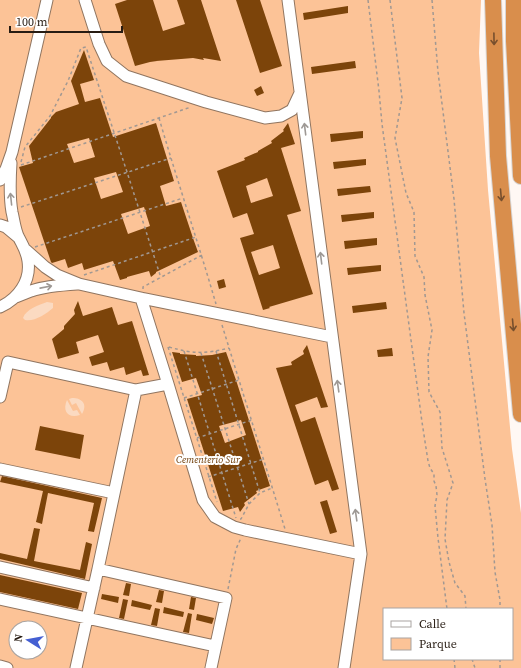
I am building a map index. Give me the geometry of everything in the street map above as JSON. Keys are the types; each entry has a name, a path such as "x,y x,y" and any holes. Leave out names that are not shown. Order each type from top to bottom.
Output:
{"highway":[{"path":"493,0 498,156 521,414"},
{"path":"514,0 514,41 521,176"}],"lane":[{"path":"0,180 12,152 46,0"},
{"path":"85,0 99,44 107,61 126,76 206,102 265,118 281,116 292,110 300,93"},
{"path":"288,0 361,554 344,668"},
{"path":"12,152 10,193 18,237 26,250 45,267 57,275 74,282 141,298 332,337"},
{"path":"0,225 18,237"},
{"path":"0,313 7,303 21,291 28,276 26,250"},
{"path":"7,303 31,291 74,282"},
{"path":"141,298 203,500 215,517 234,527 245,530 361,554"},
{"path":"0,397 8,362 136,390 168,384"},
{"path":"76,668 136,390"},
{"path":"0,469 114,493"},
{"path":"0,567 94,588"},
{"path":"98,569 226,598 211,668"},
{"path":"0,599 216,646"},
{"path":"0,666 7,668"}],"path":[{"path":"368,0 382,124 422,422 428,461 434,474 436,486 437,495 435,506 447,608"},
{"path":"390,0 402,98 395,138 406,194 414,212 415,256 424,277 425,295 432,330 428,357 430,392 440,412 442,448 453,483 447,500 446,539 449,562 455,583 465,596 466,608"},
{"path":"432,0 438,72 455,207 464,313 492,525 495,572 500,608"},
{"path":"161,278 115,133 86,47 81,48 68,81 50,116 25,147 20,165 27,163 115,133 159,118 206,102"},
{"path":"159,118 288,539"},
{"path":"12,210 171,158"},
{"path":"26,250 183,198"},
{"path":"74,282 196,237"},
{"path":"141,298 143,287 202,255"},
{"path":"157,348 168,347 201,353 229,348"},
{"path":"168,347 217,503"},
{"path":"184,351 236,518 241,519 249,504 260,493 273,488"},
{"path":"216,351 260,493"},
{"path":"201,353 249,504"},
{"path":"184,398 239,380"},
{"path":"196,438 252,420"},
{"path":"197,481 264,459"},
{"path":"226,598 236,549 245,530"}],"green space":[{"name":"Cementerio Sur","path":"0,0 481,0 479,53 488,190 512,449 521,513 521,668 0,668"}],"shaded area":[{"path":"47,302 53,303 53,308 47,313 32,320 25,320 23,318 30,310"},
{"path":"69,399 79,399 83,402 84,410 82,414 76,403 72,405"},
{"path":"67,400 73,411 77,410 80,415 72,416 67,413 65,408"}],"building":[{"path":"127,0 153,0 163,31 185,24 177,0 201,0 221,61 193,58 156,61 135,66 115,4"},
{"path":"236,0 260,0 282,66 260,73"},
{"path":"348,6 348,13 304,20 303,13"},
{"path":"84,50 94,80 80,84 85,102 100,98 113,137 156,123 174,181 160,186 166,206 181,202 198,252 156,272 151,277 149,271 120,280 113,261 84,270 82,263 68,268 65,259 51,262 19,167 33,163 29,146 51,117 56,112 79,104 71,81","holes":["89,138 95,157 74,163 67,144","116,172 123,192 101,199 94,178","144,207 150,226 128,234 121,214"]},
{"path":"355,61 356,68 312,74 311,67"},
{"path":"261,86 264,93 257,96 254,90"},
{"path":"288,123 295,144 281,148 301,211 287,215 313,294 263,310 240,238 254,234 247,213 233,218 217,171 245,160 244,158 258,152 272,143 271,141 284,131 283,130","holes":["267,178 273,196 251,203 246,186","273,245 280,268 259,275 251,252"]},
{"path":"363,131 363,138 331,142 330,134"},
{"path":"366,159 366,165 334,169 333,162"},
{"path":"370,186 371,192 338,196 337,189"},
{"path":"374,212 374,218 342,222 341,215"},
{"path":"377,238 377,245 345,249 344,241"},
{"path":"381,265 381,271 348,275 347,268"},
{"path":"224,279 226,287 219,289 217,281"},
{"path":"78,301 83,316 112,307 118,325 132,321 149,375 143,376 141,370 126,375 124,367 110,371 107,362 92,366 89,357 104,352 98,335 76,342 79,353 58,359 52,339 64,329 64,326 75,314 74,310"},
{"path":"386,302 387,309 353,313 352,306"},
{"path":"307,345 328,407 321,408 317,397 295,405 301,422 315,417 339,489 332,491 328,480 315,485 276,368 292,365 291,362 304,354 303,351"},
{"path":"392,348 393,356 378,357 377,350"},
{"path":"172,352 196,356 226,352 270,486 256,491 257,493 244,503 245,505 240,512 238,507 223,511 187,399 202,395 196,378 182,382","holes":["241,420 246,435 225,443 219,426"]},
{"path":"40,426 84,435 80,459 35,450"},
{"path":"2,476 102,498 94,532 88,531 94,503 48,493 42,524 36,522 43,491 0,482"},
{"path":"327,500 337,532 330,534 320,502"},
{"path":"34,528 40,529 34,561 80,570 86,542 92,544 85,579 0,559 0,553 27,559"},
{"path":"0,575 82,593 78,609 0,592"},
{"path":"126,583 131,584 129,596 123,595"},
{"path":"159,590 164,591 162,603 156,602"},
{"path":"102,594 119,597 118,603 101,599"},
{"path":"191,597 196,598 194,610 189,609"},
{"path":"123,599 128,600 124,619 119,618"},
{"path":"132,600 152,605 150,610 131,606"},
{"path":"164,607 184,612 183,617 163,613"},
{"path":"155,608 160,609 157,626 151,625"},
{"path":"188,613 192,614 189,633 183,632"},
{"path":"197,614 214,618 212,624 196,620"}]}
